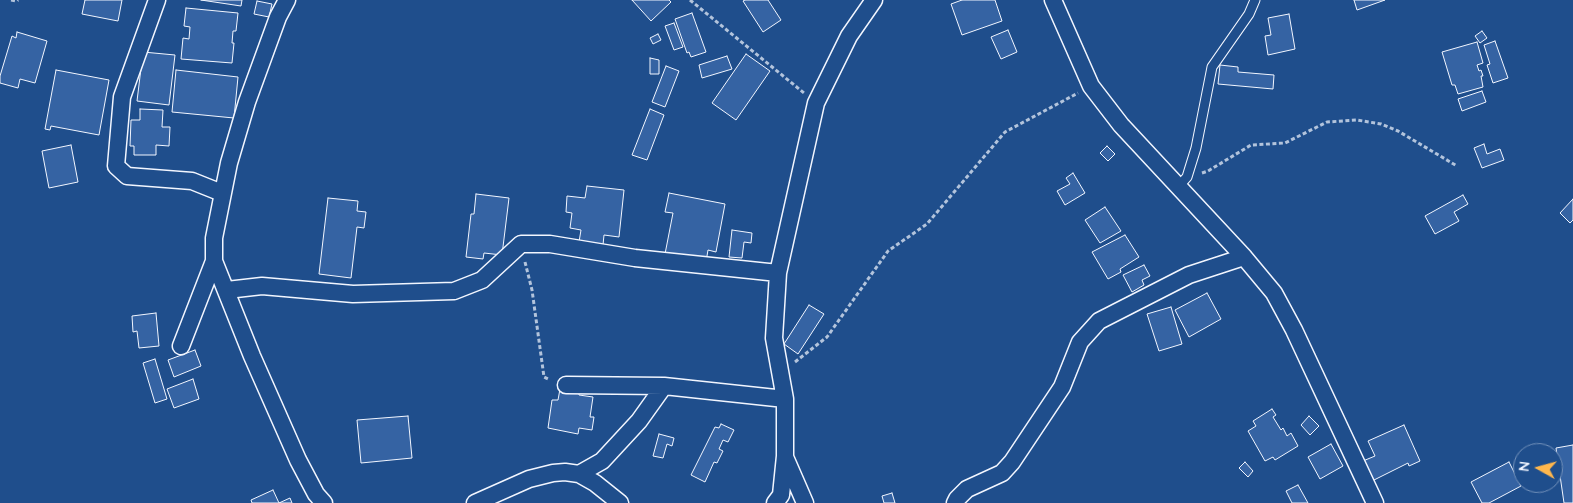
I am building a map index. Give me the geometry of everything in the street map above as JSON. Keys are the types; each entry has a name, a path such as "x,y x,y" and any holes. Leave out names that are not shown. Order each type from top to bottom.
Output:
{"street":[{"path":"157,0 122,97 116,166 127,176 192,181 222,192"},
{"path":"181,346 214,261 214,238 222,192 247,102 278,17 288,0"},
{"path":"779,500 785,456 785,398 774,338 778,272 816,103 849,36 874,0"},
{"path":"1053,0 1091,86 1121,125 1182,182 1274,292 1375,503"},
{"path":"227,290 262,286 353,294 454,291 482,280 521,244 550,244 635,258 778,272"},
{"path":"955,503 968,489 1002,473 1012,462 1062,387 1080,342 1100,322 1189,275 1244,257"},
{"path":"214,261 252,356 298,460 316,494 324,503"},
{"path":"566,385 664,386 785,398"},
{"path":"579,474 602,462 640,421 664,386"},
{"path":"785,456 806,503"},
{"path":"475,503 529,479 565,472 579,474 595,483 620,503"}],"lane":[{"path":"1182,182 1196,148 1212,67 1249,14 1255,0"}],"path":[{"path":"12,0 17,2 18,0"},
{"path":"690,0 816,103"},
{"path":"792,370 795,361 827,337 888,251 927,224 1005,132 1091,86"},
{"path":"1182,182 1208,171 1251,145 1285,143 1327,122 1357,120 1381,124 1398,131 1457,166"},
{"path":"521,244 532,290 544,378 566,385"}],"building":[{"path":"85,0 122,0 118,21 82,14"},
{"path":"201,0 242,0 241,6"},
{"path":"632,0 669,0 671,2 651,21"},
{"path":"768,0 781,20 763,32 743,1"},
{"path":"962,0 995,0 1002,21 962,35 951,4"},
{"path":"1354,0 1385,0 1357,10"},
{"path":"257,1 272,4 269,17 254,14"},
{"path":"186,8 238,13 236,31 233,31 232,63 181,59 183,38 189,39 190,27 184,26"},
{"path":"692,13 706,52 691,57 689,52 687,53 675,19"},
{"path":"1289,14 1295,49 1268,55 1265,36 1271,35 1268,18"},
{"path":"674,23 683,47 674,50 665,26"},
{"path":"1008,30 1017,52 1001,59 991,37"},
{"path":"1482,31 1487,38 1480,43 1475,36"},
{"path":"17,32 47,41 35,83 20,79 18,88 0,83 0,76 12,36 16,38"},
{"path":"658,34 661,40 653,44 650,38"},
{"path":"1495,41 1508,78 1493,83 1487,65 1490,64 1484,45"},
{"path":"1477,42 1483,63 1477,65 1483,76 1481,76 1483,87 1458,94 1455,85 1452,85 1442,52"},
{"path":"143,52 175,55 169,105 137,101"},
{"path":"746,54 770,71 736,120 712,103"},
{"path":"727,56 732,69 702,78 699,65"},
{"path":"650,58 659,60 659,74 650,74"},
{"path":"1220,65 1238,67 1238,72 1274,75 1273,89 1218,84"},
{"path":"666,66 679,71 665,107 652,102"},
{"path":"56,70 109,80 99,135 51,126 50,130 45,129"},
{"path":"176,70 238,77 234,118 172,112"},
{"path":"1482,91 1486,102 1462,111 1458,99"},
{"path":"140,109 163,110 162,127 170,127 169,146 156,145 156,155 134,155 134,146 130,146 131,120 140,120"},
{"path":"650,109 664,115 647,160 632,155"},
{"path":"1484,144 1487,154 1500,149 1504,160 1482,168 1474,148"},
{"path":"71,145 78,182 49,188 42,151"},
{"path":"1107,146 1115,154 1108,161 1100,153"},
{"path":"1073,173 1085,193 1065,205 1057,191 1070,184 1066,178"},
{"path":"587,186 624,190 619,237 604,235 603,245 579,242 581,230 570,228 572,213 566,212 567,196 585,198"},
{"path":"669,193 725,204 716,252 708,250 706,262 665,254 673,213 665,212"},
{"path":"476,194 509,198 502,255 484,253 483,259 466,257 471,214 474,214"},
{"path":"1463,195 1468,204 1454,212 1459,221 1435,234 1425,216"},
{"path":"328,198 358,201 357,211 366,212 364,228 357,227 351,278 319,274"},
{"path":"1573,199 1573,220 1570,223 1560,213"},
{"path":"1105,207 1121,231 1100,243 1085,220"},
{"path":"732,230 752,233 751,243 744,242 742,258 729,257"},
{"path":"1125,235 1139,257 1120,269 1121,272 1108,279 1092,252"},
{"path":"1144,265 1150,276 1142,280 1144,285 1132,292 1123,275"},
{"path":"1207,293 1221,319 1189,337 1175,310"},
{"path":"809,305 824,314 798,354 784,344"},
{"path":"1171,307 1182,344 1159,351 1147,314"},
{"path":"156,313 159,346 139,348 137,331 133,332 132,316"},
{"path":"195,350 201,366 174,377 168,360"},
{"path":"155,359 167,399 155,403 143,363"},
{"path":"193,379 199,399 174,408 167,389"},
{"path":"560,389 579,392 579,395 593,397 590,417 594,417 592,430 579,428 578,434 548,428 552,400 558,400"},
{"path":"1272,409 1276,415 1273,417 1281,430 1283,428 1287,436 1291,433 1298,446 1275,460 1273,457 1265,461 1248,431 1256,426 1253,421"},
{"path":"408,416 412,458 361,463 357,420"},
{"path":"1309,416 1319,426 1310,435 1301,425"},
{"path":"721,424 734,430 728,442 723,440 719,449 723,451 717,463 714,462 705,482 691,475 715,427 719,428"},
{"path":"1404,425 1420,461 1409,466 1408,463 1372,481 1363,461 1375,456 1368,441"},
{"path":"659,434 674,438 672,446 667,444 663,458 653,456"},
{"path":"1331,444 1343,466 1320,479 1308,457"},
{"path":"1573,445 1573,503 1564,503 1563,447"},
{"path":"1245,462 1253,471 1248,477 1239,468"},
{"path":"1509,462 1513,470 1513,490 1489,503 1482,503 1471,482"},
{"path":"1298,485 1308,503 1292,503 1286,491"},
{"path":"273,490 279,503 252,503 251,500"},
{"path":"892,493 895,503 884,503 882,496"},
{"path":"290,498 292,503 279,503"}]}
